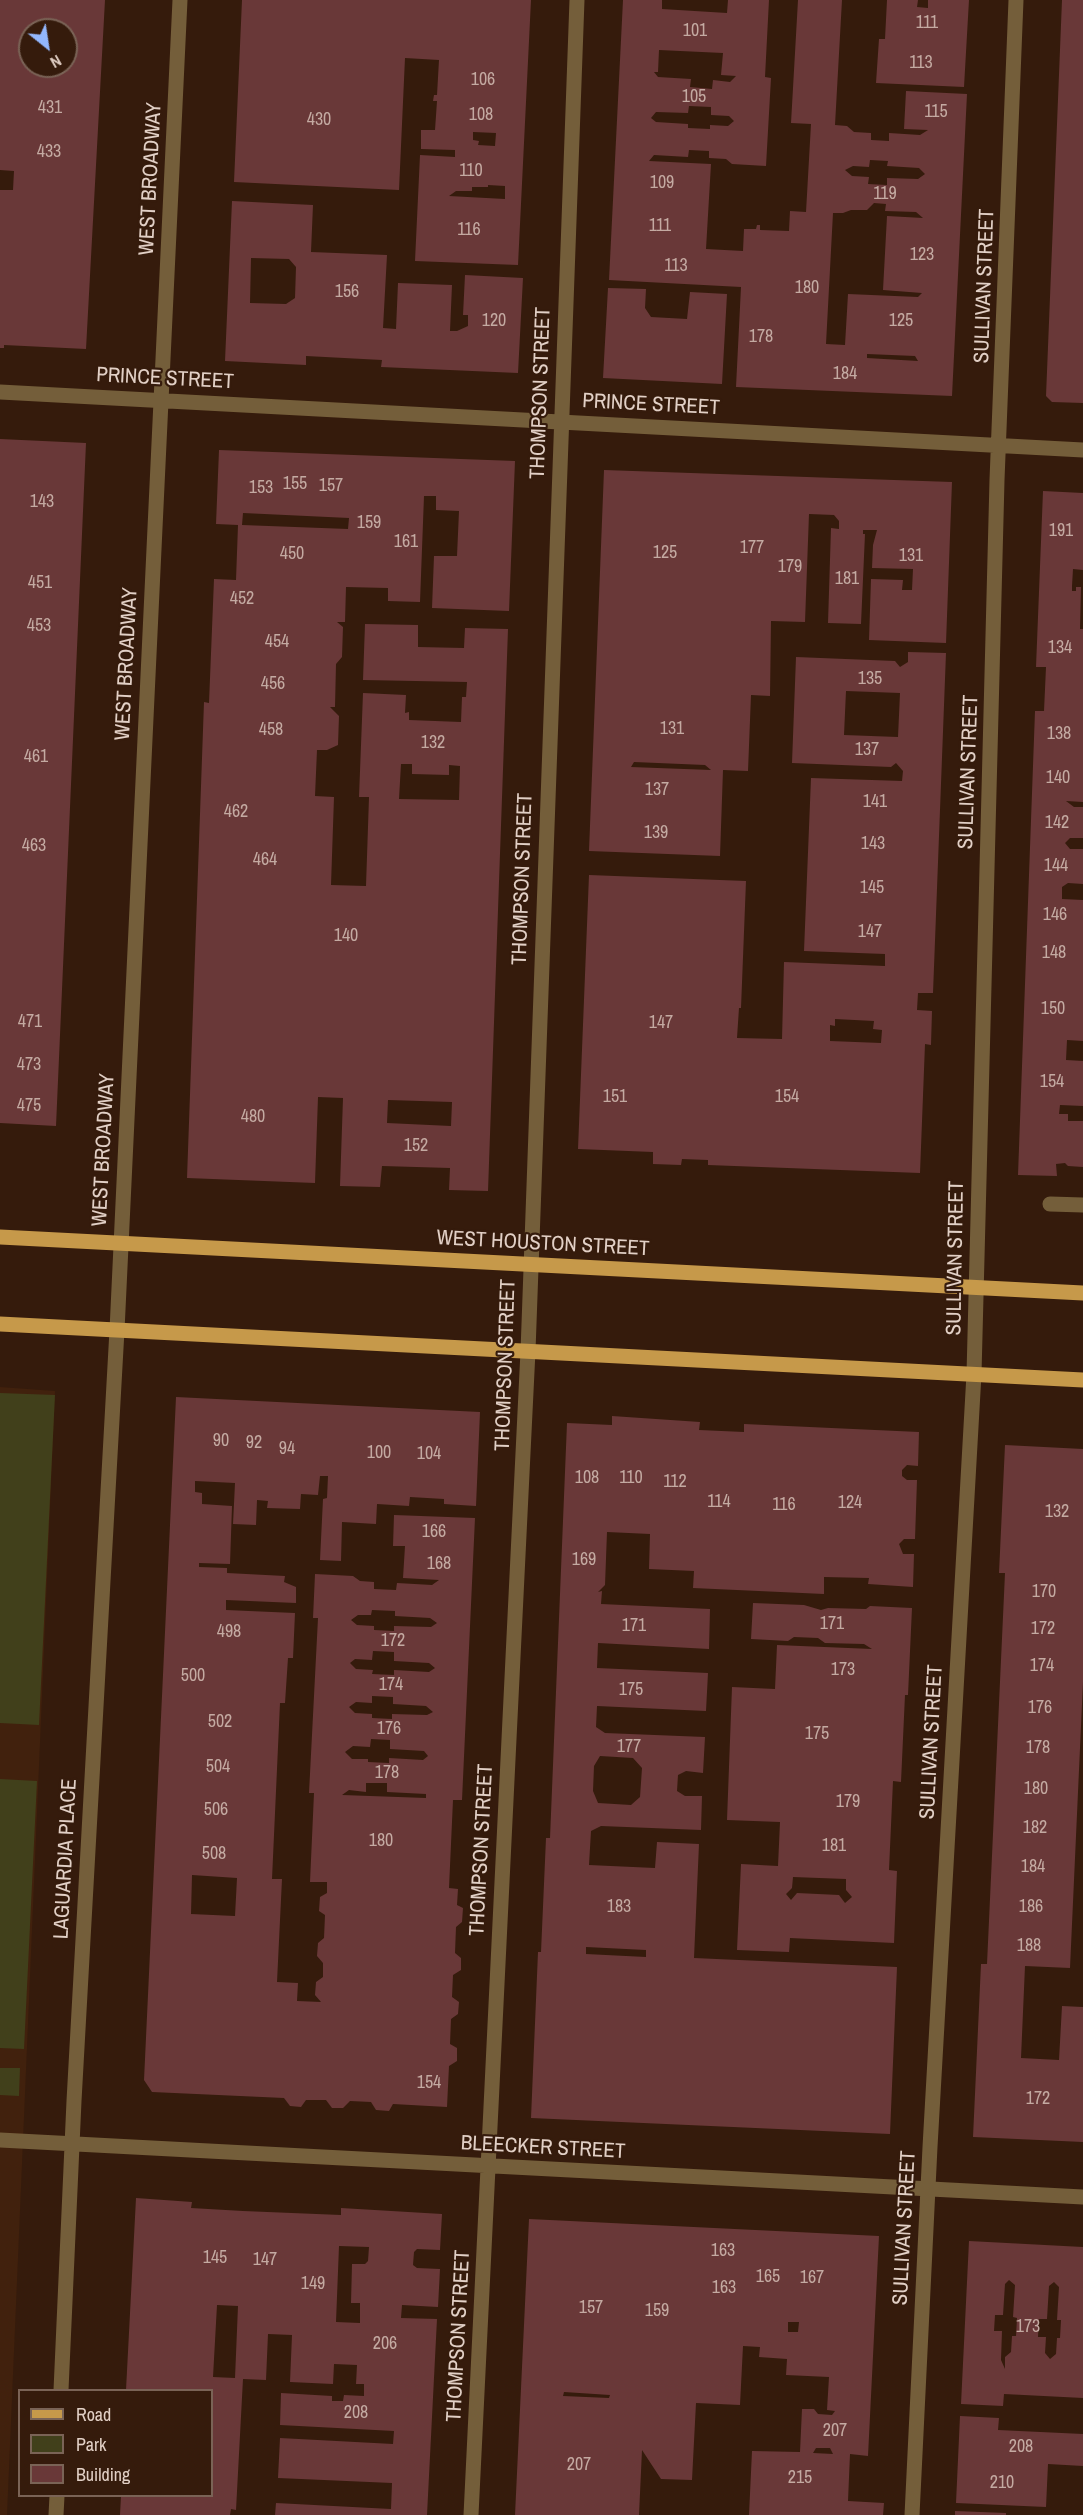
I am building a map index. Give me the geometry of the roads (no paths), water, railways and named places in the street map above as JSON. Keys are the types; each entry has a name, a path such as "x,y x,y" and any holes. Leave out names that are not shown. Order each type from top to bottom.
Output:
{"main road":[{"name":"WEST HOUSTON STREET","path":"0,1237 1083,1293"},
{"path":"0,1324 1083,1380"}],"street":[{"name":"WEST BROADWAY","path":"117,1330 180,0"},
{"name":"THOMPSON STREET","path":"471,2515 528,1352 577,0"},
{"name":"SULLIVAN STREET","path":"912,2515 927,2189 974,1374 999,446 1016,0"},
{"name":"PRINCE STREET","path":"0,392 1083,450"},
{"path":"1050,1204 1083,1205"},
{"name":"LAGUARDIA PLACE","path":"61,2389 72,2144 117,1330"},
{"name":"BLEECKER STREET","path":"0,2140 1083,2197"},
{"path":"56,2515 57,2497"}]}
